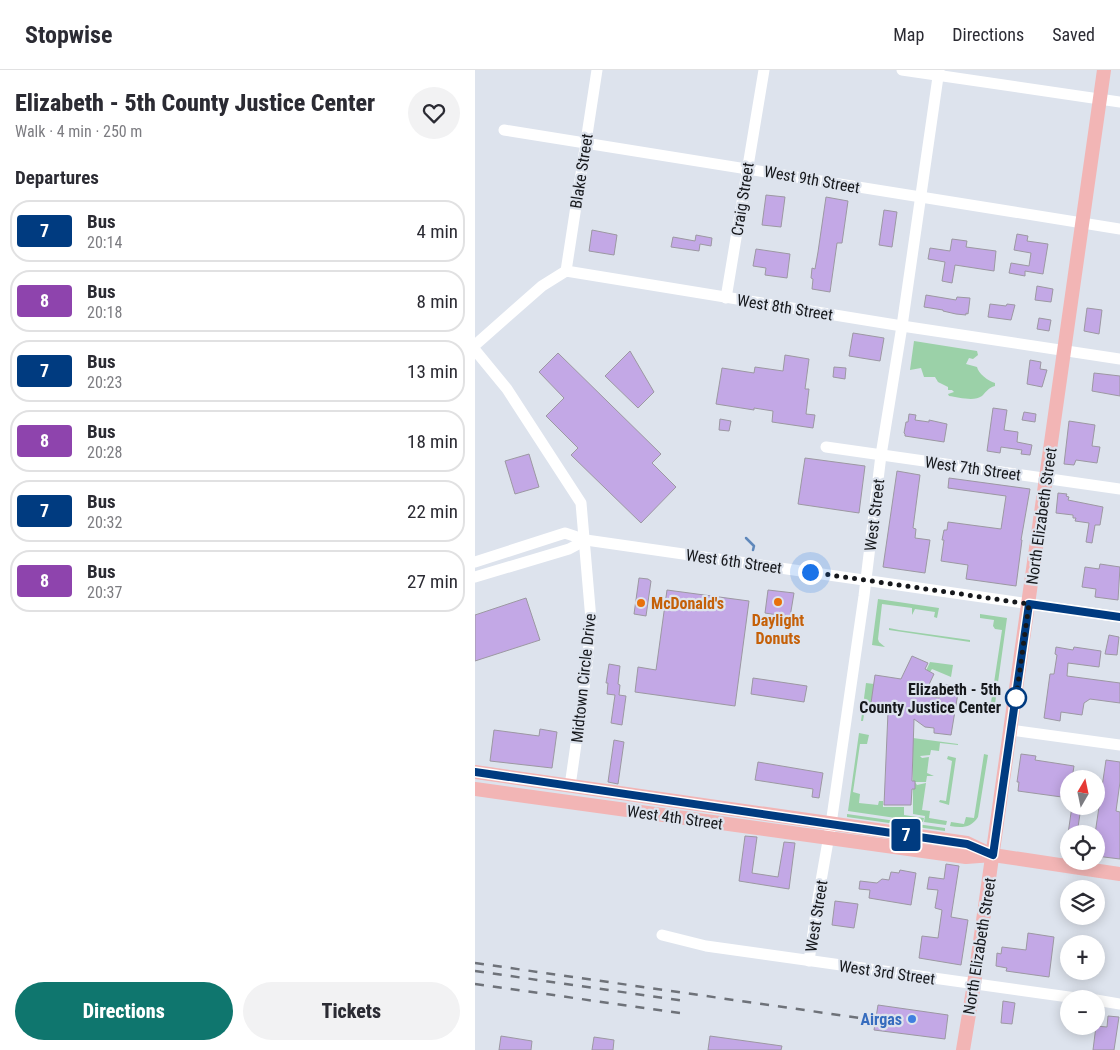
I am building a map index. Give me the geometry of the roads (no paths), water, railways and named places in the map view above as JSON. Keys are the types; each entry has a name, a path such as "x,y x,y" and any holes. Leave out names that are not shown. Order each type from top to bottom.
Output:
{"main road":[{"name":"North Elizabeth Street","path":"963,1050 1084,224 1104,70"},
{"name":"West 4th Street","path":"475,772 570,786 830,831"},
{"path":"475,781 560,793 570,786"},
{"name":"West 4th Street","path":"475,790 830,831 967,844 993,855 1120,874"}],"street":[{"name":"Blake Street","path":"566,271 597,70"},
{"name":"Craig Street","path":"726,298 764,70"},
{"path":"902,70 939,73 1120,102"},
{"name":"West Street","path":"809,961 830,831 881,455 939,73"},
{"name":"West 9th Street","path":"505,130 1120,229"},
{"path":"475,345 542,286 566,271"},
{"name":"West 8th Street","path":"566,271 902,326 1120,359"},
{"name":"Midtown Circle Drive","path":"475,350 507,389 581,502 591,620 587,667 570,786"},
{"name":"West 7th Street","path":"826,447 1120,489"},
{"path":"475,562 565,532 585,540"},
{"path":"475,577 569,549 585,540"},
{"name":"West 6th Street","path":"585,540 1120,617"},
{"path":"1011,730 1120,745"},
{"name":"West 3rd Street","path":"662,935 706,946 1060,996"},
{"path":"1105,1002 1120,1004"}],"waterway":[{"path":"746,538 754,546 753,550"}],"railway":[{"path":"475,963 874,1020"},
{"path":"475,971 685,1001"},
{"path":"475,984 680,1013"}],"place":[{"name":"Daylight Donuts","path":"778,602"},
{"name":"McDonald's","path":"641,603"},
{"name":"Elizabeth - 5th County Justice Center","path":"1016,698"},
{"name":"Airgas","path":"912,1019"}]}
